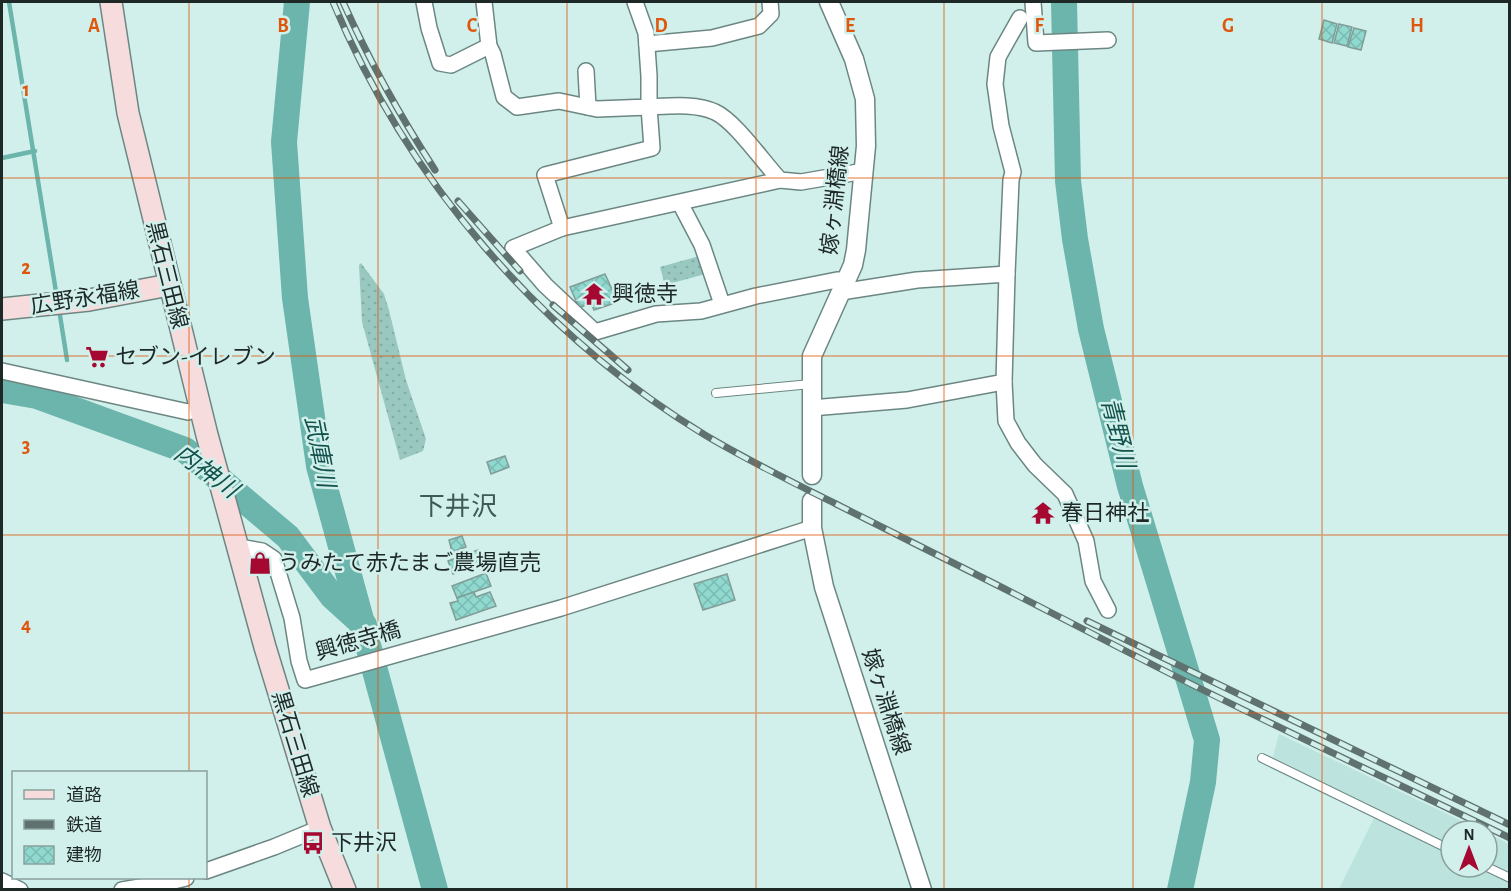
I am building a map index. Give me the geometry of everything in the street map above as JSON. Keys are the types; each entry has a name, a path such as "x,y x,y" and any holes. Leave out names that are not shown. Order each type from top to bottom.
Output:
{"main road":[{"name":"黒石三田線","path":"111,2 128,113 207,435 265,647 320,828 345,890"},
{"name":"広野永福線","path":"2,309 89,300 169,285"}],"street":[{"path":"424,2 440,63 451,65 489,46"},
{"path":"484,2 489,46 504,96 516,107 559,101 597,109 681,105 714,111 729,121 780,180"},
{"path":"562,228 545,175 652,148 646,33 635,2"},
{"path":"647,44 712,38 759,26 771,14 770,2"},
{"name":"嫁ヶ淵橋線","path":"812,475 812,356 844,286 856,250 866,146 865,99 854,59 829,2"},
{"path":"1033,2 1036,43 1108,40"},
{"path":"1020,18 998,57 995,84 1000,126 1013,172 1007,274 1004,382 1006,421 1029,458 1065,494 1086,541 1093,581 1108,610"},
{"path":"586,71 588,107"},
{"path":"864,171 801,182 780,180 562,228 513,248 545,285 595,332 656,314 701,311 722,304 837,280 844,286 1007,274"},
{"path":"680,202 702,245 722,304"},
{"path":"2,371 188,412 200,408"},
{"path":"811,408 907,400 1004,382"},
{"name":"嫁ヶ淵橋線","path":"812,501 812,528 824,587 922,890"},
{"name":"興徳寺橋","path":"238,547 262,551 274,559 292,618 305,680 561,608 812,528"},
{"path":"207,871 320,828"},
{"path":"122,890 182,879"},
{"path":"2,881 20,890"}],"lane":[{"path":"716,393 811,384"},
{"path":"1262,758 1439,844"}],"shaded area":[{"path":"703,255 709,273 665,285 660,267"},
{"path":"361,263 384,294 406,380 426,439 423,451 400,460 362,322 359,265"},
{"path":"1279,734 1458,819 1439,819 1439,879 1499,879 1499,839 1509,844 1509,889 1339,889 1374,818 1270,768"}],"building":[{"path":"1324,20 1337,24 1332,43 1319,39"},
{"path":"1339,24 1352,27 1347,46 1334,43"},
{"path":"1354,28 1366,31 1361,50 1348,47"},
{"name":"興徳寺","path":"605,274 618,302 594,310 591,303 579,308 570,287"},
{"path":"505,456 509,467 491,474 487,462"},
{"path":"462,536 466,547 452,552 449,540"},
{"path":"478,550 483,563 453,574 448,561"},
{"path":"486,573 491,586 457,598 452,586"},
{"path":"727,574 735,600 703,610 694,584"},
{"path":"474,592 476,597 490,592 496,606 456,620 450,603"}],"waterway":[{"path":"9,2 57,298"},
{"name":"武庫川","path":"297,2 284,142 295,298 319,466 435,890"},
{"name":"青野川","path":"1064,2 1068,181 1075,239 1091,329 1130,486 1207,740 1203,782 1180,890"},
{"path":"2,158 35,151"},
{"path":"59,309 67,360"},
{"name":"内神川","path":"2,390 37,396 185,450 288,537 332,596 364,625"}],"railway":[{"path":"333,2 363,68 399,131 440,191 485,247 534,301 588,350 645,395 705,435 770,471 1204,691 1510,838"},
{"path":"343,2 386,88 435,170"},
{"path":"458,201 520,271"},
{"path":"553,305 628,370"},
{"path":"1087,621 1510,825"}],"place":[{"name":"興徳寺","path":"594,294"},
{"name":"セブン-イレブン","path":"97,357"},
{"name":"春日神社","path":"1043,513"},
{"name":"うみたて赤たまご農場直売","path":"260,563"},
{"name":"下井沢","path":"313,843"}],"district":[{"name":"下井沢","path":"458,507"}]}
